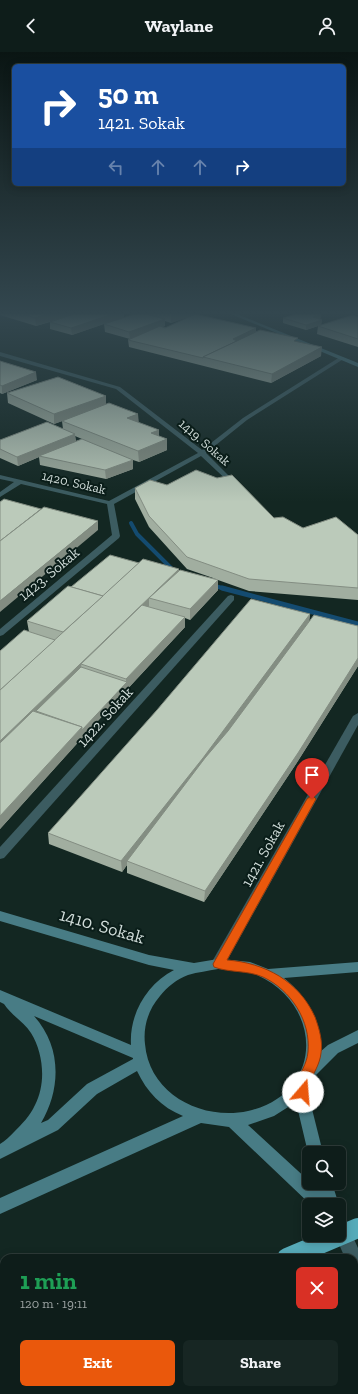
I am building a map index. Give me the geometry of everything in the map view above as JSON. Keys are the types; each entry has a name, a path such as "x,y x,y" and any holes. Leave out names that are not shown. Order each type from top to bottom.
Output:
{"highway":[{"path":"296,1254 358,1228"}],"street":[{"name":"1419. Sokak","path":"79,377 118,388 202,452 240,489"},
{"path":"110,503 202,452 245,419 312,377"},
{"name":"1420. Sokak","path":"0,477 110,503 116,536"},
{"path":"0,495 19,482"},
{"name":"1423. Sokak","path":"0,633 116,536"},
{"name":"1422. Sokak","path":"0,856 231,598"},
{"name":"1421. Sokak","path":"218,964 358,716"},
{"name":"1410. Sokak","path":"0,916 149,960 194,968"},
{"path":"313,1146 303,1101 305,1080 315,1053 313,1029 304,1007 288,988 268,974 244,966 218,964 194,968 173,977 155,991 142,1010 136,1032 139,1058 149,1080 170,1102 199,1116 232,1120 264,1114 290,1099 305,1080 333,1048 358,1036"},
{"path":"268,974 358,967"},
{"path":"5,999 139,1058"},
{"path":"4,1150 35,1120 42,1108 49,1087 49,1063 43,1042 35,1028 5,999"},
{"path":"4,1150 53,1125 92,1089 139,1058"},
{"path":"0,1206 199,1116"},
{"path":"232,1120 316,1198"},
{"path":"346,1241 352,1254"}],"building":[{"path":"0,377 25,377 2,386 0,385"},
{"path":"58,377 106,396 54,414 7,393"},
{"path":"109,403 138,414 127,418 159,430 151,433 167,439 138,451 62,421"},
{"path":"47,422 75,434 17,457 0,449 0,440"},
{"path":"82,439 133,460 105,470 39,456"},
{"path":"196,470 217,478 232,475 274,518 283,517 303,528 336,517 358,535 358,588 249,579 187,557 149,516 135,488 150,480 167,485"},
{"path":"4,499 41,509 0,541 0,502"},
{"path":"44,507 98,521 0,601 0,541"},
{"path":"110,555 139,563 103,596 71,587"},
{"path":"143,559 179,569 0,741 0,690"},
{"path":"180,570 218,580 190,609 149,598"},
{"path":"68,586 103,596 63,632 27,621"},
{"path":"251,599 310,614 203,758 121,861 48,833 157,710"},
{"path":"142,605 185,617 126,679 81,664"},
{"path":"314,615 358,626 358,658 298,753 205,891 127,861 205,758 228,731"},
{"path":"24,630 55,640 0,690 0,651"},
{"path":"81,667 127,682 82,730 82,727 36,711"},
{"path":"33,711 82,727 0,816 0,743"}],"waterway":[{"path":"131,523 137,534 171,568"},
{"path":"211,585 226,589"},
{"path":"222,588 358,624"}],"route":[{"path":"303,1092 302,1083 308,1076 315,1053 313,1029 304,1007 288,988 268,974 244,966 218,964 312,799"}]}
